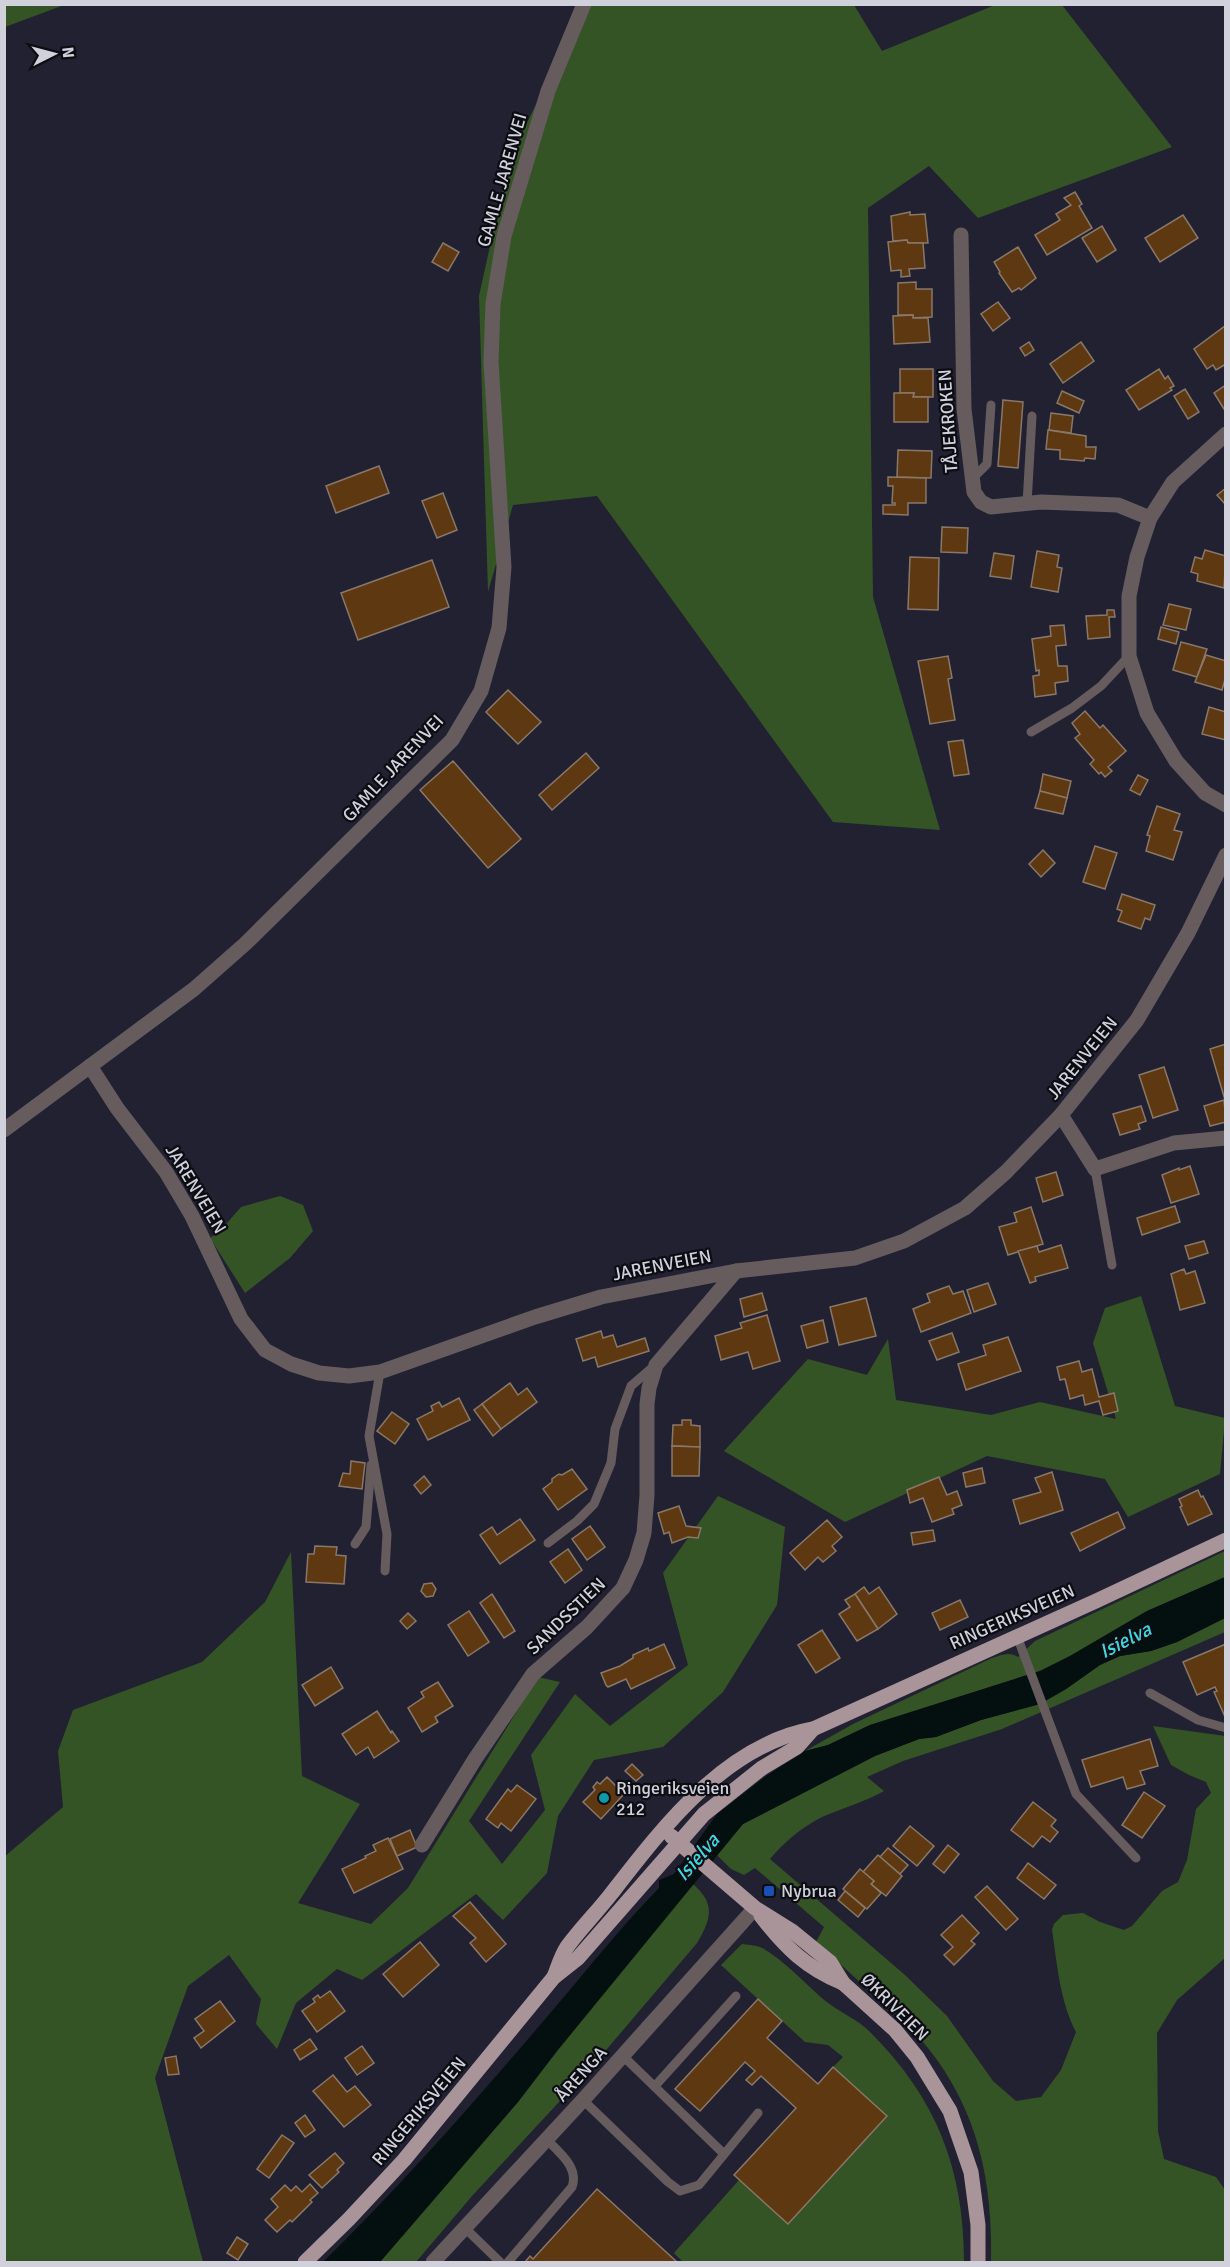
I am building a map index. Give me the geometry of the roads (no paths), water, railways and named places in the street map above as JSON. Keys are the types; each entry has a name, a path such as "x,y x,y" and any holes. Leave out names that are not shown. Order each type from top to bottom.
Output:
{"main road":[{"name":"RINGERIKSVEIEN","path":"554,1977 566,1949 663,1828 693,1798 738,1762 790,1733 813,1729 1226,1540"},
{"name":"RINGERIKSVEIEN","path":"304,2262 349,2219 404,2160 554,1977 578,1958 682,1846 712,1807 762,1768 797,1747 813,1729"},
{"path":"663,1828 682,1846"},
{"name":"ØKRIVEIEN","path":"682,1846 755,1908 804,1940 830,1962 843,1983 895,2030 917,2056 950,2111 971,2172 978,2225 978,2262"}],"street":[{"name":"GAMLE JARENVEI","path":"4,1130 194,989 245,944 452,740 481,691 499,628 504,567 491,362 492,304 504,237 517,192 548,91 584,4"},
{"name":"TÅJEKROKEN","path":"961,235 964,409 974,492 981,502 991,507 1027,504 1118,505 1150,518"},
{"path":"1226,434 1173,482 1150,518 1137,557 1129,596 1129,656 1147,713 1176,761 1205,793 1226,805"},
{"name":"JARENVEIEN","path":"90,1066 117,1108 166,1172 192,1216 241,1319 265,1350 279,1359 319,1373 349,1376 380,1372 535,1317 601,1297 736,1271 855,1258 904,1241 965,1208 1006,1172 1061,1115 1137,1020 1188,933 1226,855"},
{"path":"1061,1115 1095,1169 1174,1143 1226,1138"},
{"name":"SANDSSTIEN","path":"422,1845 475,1759 533,1674 587,1627 623,1588 636,1560 644,1533 647,1495 647,1404 656,1365 736,1271"},
{"name":"ÅRENGA","path":"434,2262 584,2100 755,1908"}],"lane":[{"path":"972,479 987,464 992,405"},
{"path":"1027,504 1032,416"},
{"path":"1031,732 1072,708 1101,686 1129,656"},
{"path":"1095,1169 1112,1265"},
{"path":"548,1543 578,1521 594,1504 611,1463 615,1429 631,1386 656,1365"},
{"path":"380,1372 369,1436 387,1534 385,1571"},
{"path":"356,1544 366,1527 373,1456"},
{"path":"1017,1636 1076,1794 1136,1858"},
{"path":"1150,1693 1198,1720 1226,1728"},
{"path":"655,2086 736,1996"},
{"path":"623,2055 724,2154"},
{"path":"584,2100 680,2191 699,2185 758,2113"},
{"path":"508,2262 572,2187 575,2180 573,2171 566,2160 547,2140"},
{"path":"464,2227 500,2262"}],"water":[{"name":"Isielva","path":"1225,1577 1225,1618 1177,1642 1151,1651 1120,1656 1100,1665 1040,1704 981,1720 936,1737 919,1739 875,1756 743,1824 518,2102 380,2262 323,2262 387,2197 479,2095 659,1888 659,1880 674,1874 717,1814 766,1776 805,1751 828,1745 870,1725 1040,1671 1147,1611"}],"place":[{"name":"Ringeriksveien 212","path":"604,1798"},
{"name":"Nybrua","path":"769,1891"}]}
